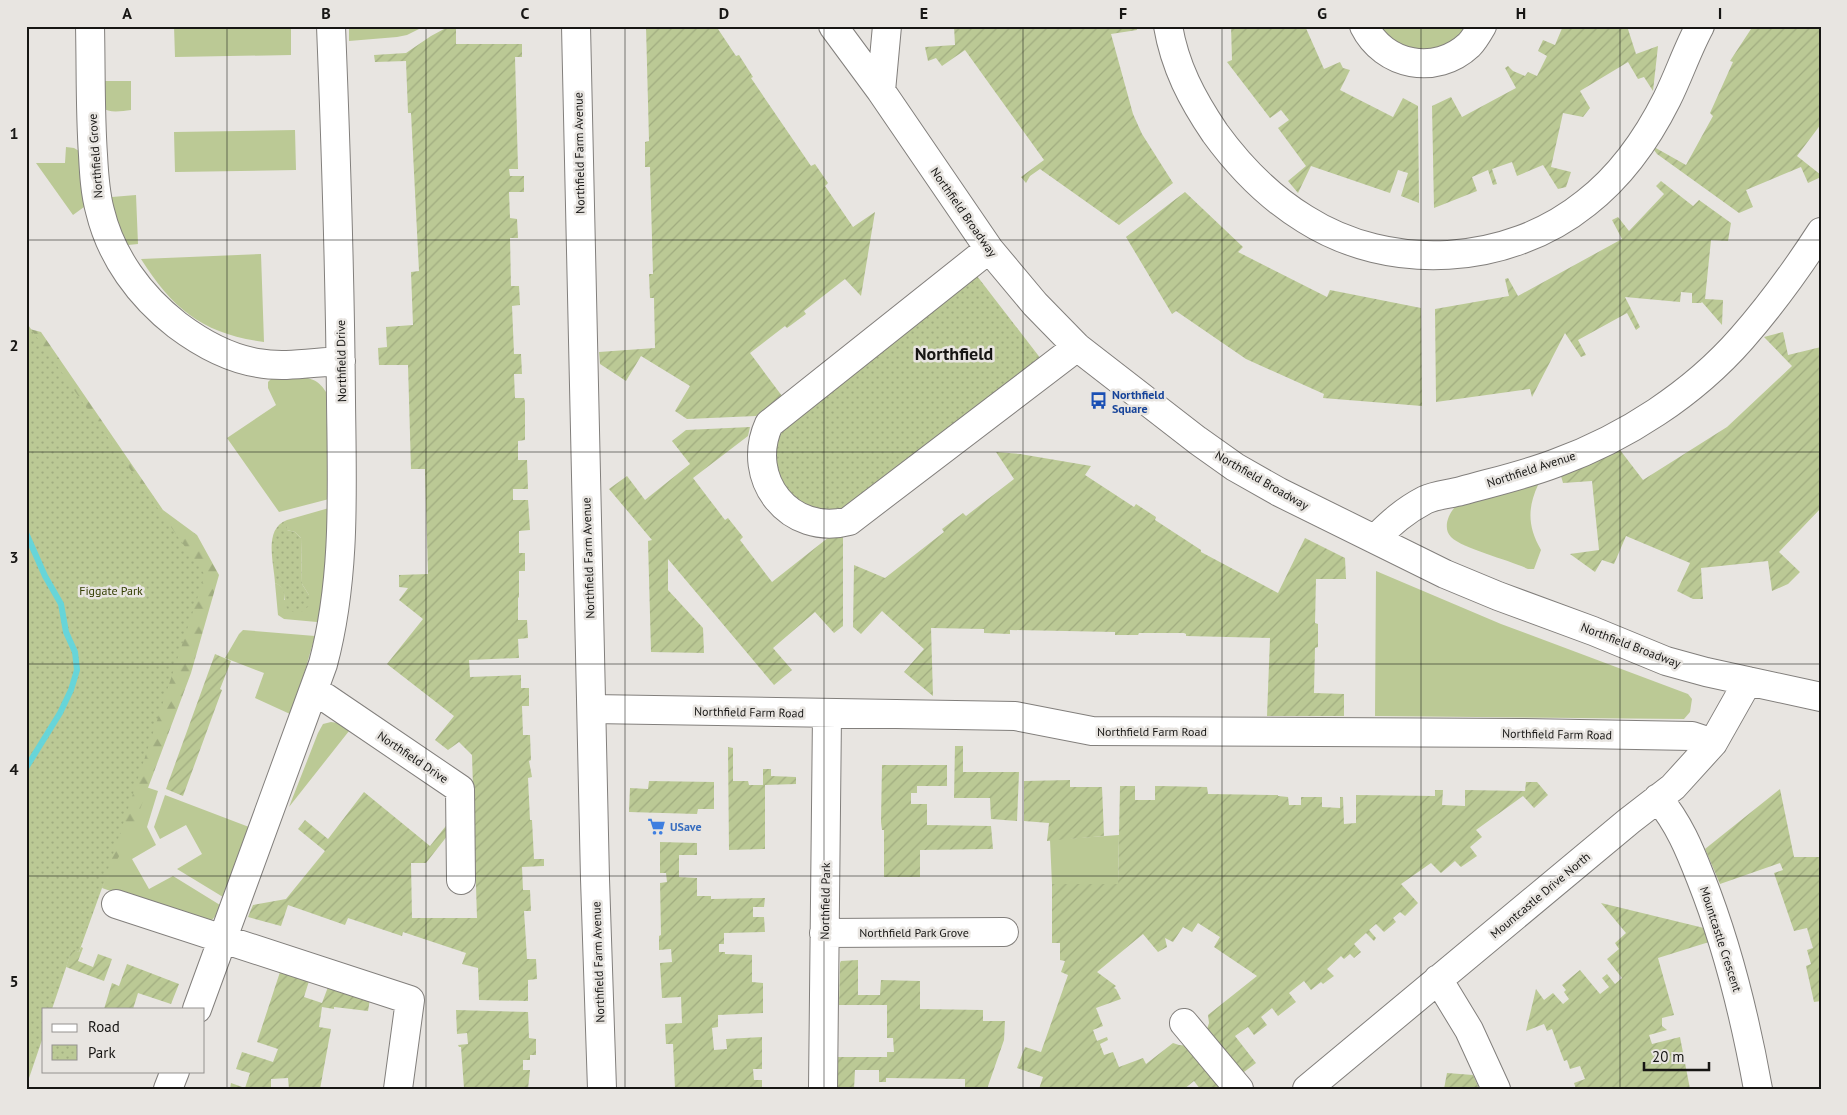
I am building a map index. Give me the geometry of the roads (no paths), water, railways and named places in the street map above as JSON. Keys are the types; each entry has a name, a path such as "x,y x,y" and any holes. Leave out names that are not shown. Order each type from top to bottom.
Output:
{"street":[{"name":"Northfield Grove","path":"90,26 91,125 95,187 100,212 113,249 124,268 154,305 170,319 198,341 229,355 247,361 273,365 341,360"},
{"name":"Northfield Drive","path":"197,1008 313,692 331,632 338,578 342,499 341,360 331,26"},
{"name":"Northfield Farm Avenue","path":"576,26 595,879 602,1089"},
{"name":"Northfield Broadway","path":"833,26 881,91 989,249 1035,304 1077,347 1235,467 1279,492 1445,574 1666,660 1821,697"},
{"path":"881,91 887,26"},
{"path":"1168,26 1177,66 1202,113 1226,148 1276,199 1317,227 1349,241 1386,251 1429,256 1476,252 1520,240 1565,218 1598,194 1622,170 1650,130 1700,26"},
{"path":"1364,26 1375,43 1388,54 1404,61 1420,64 1436,62 1455,55 1474,40 1482,26"},
{"name":"Northfield Avenue","path":"1374,539 1398,516 1427,499 1533,472 1602,444 1655,413 1692,385 1742,338 1799,265 1821,232"},
{"path":"989,249 769,424 762,442 762,466 770,488 783,505 795,514 816,523 838,524 849,521 1077,347"},
{"name":"Mountcastle Drive North","path":"1307,1089 1685,775 1713,744 1748,681"},
{"name":"Northfield Drive","path":"313,692 326,698 460,789 460,880"},
{"name":"Northfield Farm Road","path":"592,709 1015,716 1092,730 1692,736 1713,744"},
{"name":"Northfield Park","path":"823,1089 827,714"},
{"name":"Mountcastle Crescent","path":"1658,798 1673,817 1689,849 1721,934 1738,993 1758,1089"},
{"path":"116,904 410,1000 398,1089"},
{"name":"Northfield Park Grove","path":"824,933 1004,932"},
{"path":"1438,979 1469,1030 1496,1089"},
{"path":"1184,1023 1239,1089"},
{"path":"168,1089 175,1072"}],"waterway":[{"path":"26,533 45,576 61,604 66,632 75,652 77,670 71,690 60,713 26,768"}],"place":[{"name":"Northfield Square","path":"1098,401"},
{"name":"USave","path":"656,826"}],"district":[{"name":"Northfield","path":"954,353"}],"park label":[{"name":"Figgate Park","path":"111,590"}]}
